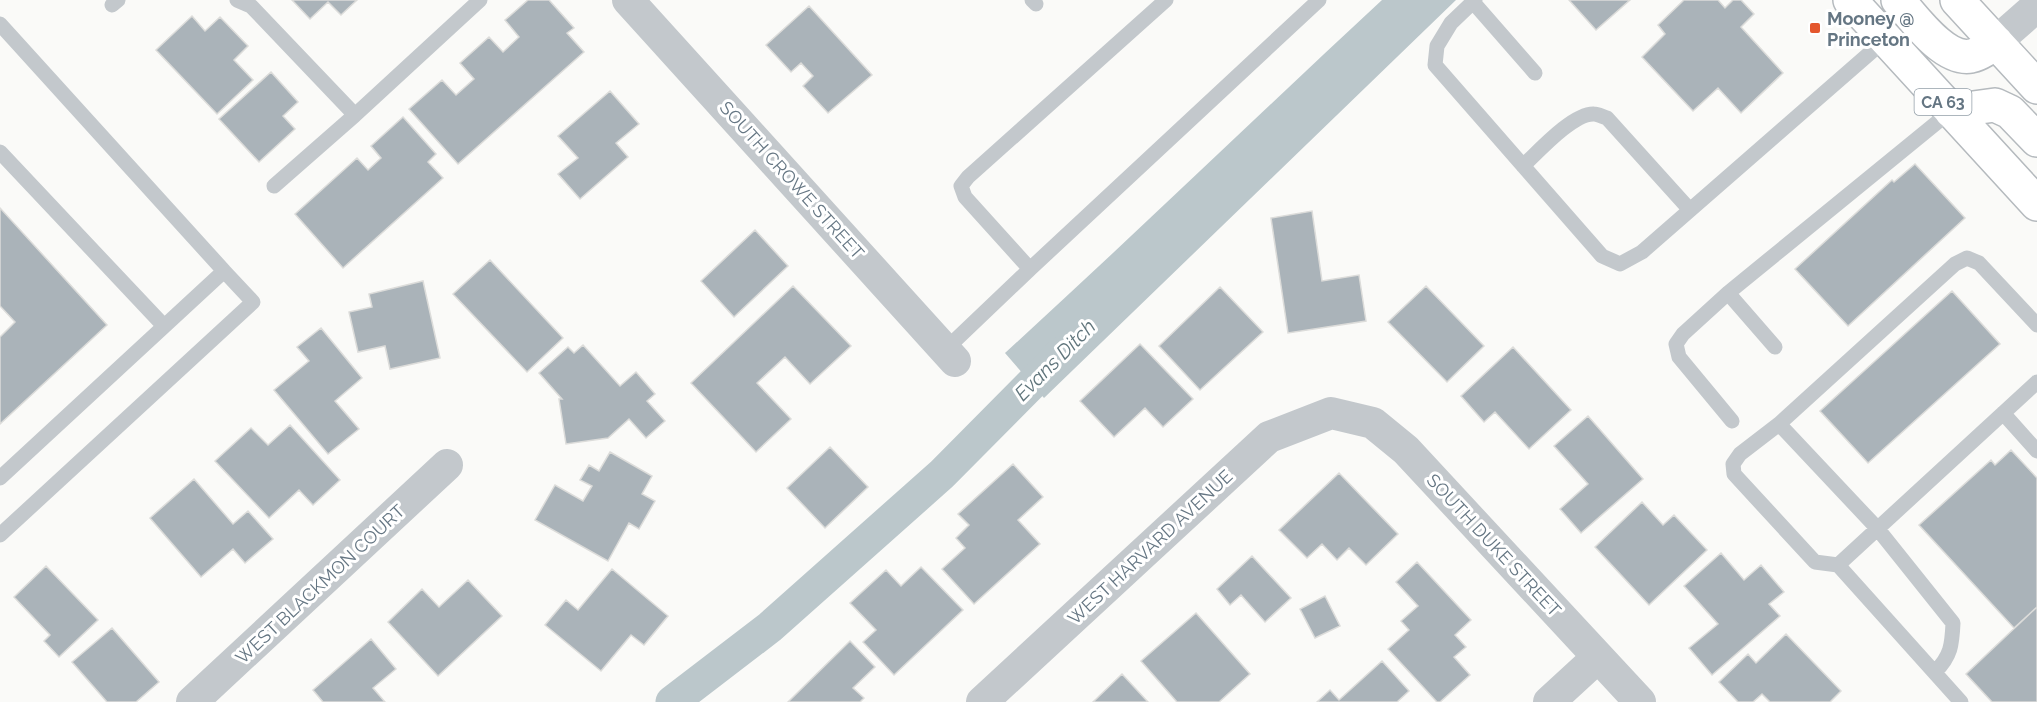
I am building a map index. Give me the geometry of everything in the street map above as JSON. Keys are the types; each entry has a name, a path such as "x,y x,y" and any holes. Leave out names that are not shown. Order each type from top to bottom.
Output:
{"main road":[{"name":"CA 63","path":"1850,0 2037,204"},
{"path":"1898,0 1935,41 1949,52 1969,57 1996,42"},
{"path":"1957,0 2037,87"},
{"path":"1951,111 1995,105 2010,112 2037,140"}],"street":[{"name":"SOUTH CROWE STREET","path":"628,0 950,356"},
{"path":"1996,42 2037,6"},
{"name":"SOUTH DUKE STREET","path":"1331,412 1373,423 1406,450 1640,702"},
{"name":"WEST HARVARD AVENUE","path":"982,702 1269,437 1331,412"},
{"name":"WEST BLACKMON COURT","path":"192,702 447,465"},
{"path":"1549,702 1598,657"}],"lane":[{"path":"237,0 251,6 355,115"},
{"path":"274,186 480,0"},
{"path":"1030,269 965,197 961,186 968,177 1166,0"},
{"path":"950,356 1030,269 1319,0"},
{"path":"1535,73 1474,1 1451,23 1437,46 1435,65 1602,256 1620,264 1642,252 1886,39"},
{"path":"0,24 253,302 0,535"},
{"path":"1732,421 1679,357 1677,344 1683,334 1728,293 1951,111"},
{"path":"1523,166 1571,123 1583,116 1593,114 1608,118 1690,210"},
{"path":"0,152 164,326"},
{"path":"1960,702 1838,565 1815,562 1734,474 1733,464 1740,454 1779,424 1955,264 1967,258 1979,263 2037,325"},
{"path":"0,478 224,271"},
{"path":"1728,293 1775,347"},
{"path":"1838,565 2037,382"},
{"path":"2003,413 2037,451"},
{"path":"1779,424 1877,528 1953,622 1952,644 1946,661 1935,672"}],"water":[{"path":"1382,0 1456,0 1044,398 1005,353"}],"building":[{"path":"292,0 357,0 341,15 328,2 310,19"},
{"path":"528,0 549,0 574,28 567,33 584,52 458,164 409,109 442,80 456,95 474,79 460,63 489,37 503,52 519,37 505,20"},
{"path":"1569,0 1630,0 1596,30"},
{"path":"1684,0 1718,0 1725,8 1733,0 1741,0 1754,14 1741,27 1783,73 1741,113 1718,88 1693,111 1642,57 1665,34 1658,25"},
{"path":"809,6 872,75 828,113 803,86 813,76 801,63 791,72 766,45"},
{"path":"192,16 205,31 220,17 248,46 234,60 253,80 217,114 156,50"},
{"path":"271,72 298,102 283,116 295,129 259,162 219,119"},
{"path":"610,91 639,124 616,143 628,157 580,199 558,174 578,158 558,136"},
{"path":"403,117 436,154 428,162 443,178 343,268 295,214 357,158 368,170 381,158 371,146"},
{"path":"1915,164 1965,218 1848,326 1795,269 1892,180 1894,182"},
{"path":"0,208 107,325 0,424 0,337 15,322 0,306"},
{"path":"1312,211 1322,281 1359,275 1366,321 1288,333 1271,218"},
{"path":"755,230 788,266 734,317 701,281"},
{"path":"490,260 563,338 527,372 453,294"},
{"path":"423,281 440,358 390,369 385,346 358,352 349,312 372,307 369,294"},
{"path":"793,286 851,346 810,384 785,357 757,383 791,419 756,452 691,383"},
{"path":"1426,286 1484,346 1447,382 1388,322"},
{"path":"1220,287 1263,332 1200,390 1159,346"},
{"path":"1952,291 2000,344 1868,463 1820,411"},
{"path":"321,328 362,378 335,401 359,429 328,454 274,390 309,361 297,347"},
{"path":"1140,344 1193,399 1163,427 1145,408 1114,437 1080,401"},
{"path":"583,345 620,386 636,372 655,394 647,401 665,421 646,438 629,419 608,438 566,444 559,399 562,399 539,373 568,347 574,353"},
{"path":"1513,347 1571,410 1529,449 1495,412 1484,422 1461,396"},
{"path":"1588,416 1643,479 1581,533 1560,509 1588,484 1554,446"},
{"path":"290,425 340,480 313,505 299,490 269,518 215,461 251,428 268,445"},
{"path":"830,447 868,487 825,528 787,488"},
{"path":"2011,450 2037,478 2037,607 2014,628 1919,525 1991,460 1995,465"},
{"path":"610,452 652,476 642,494 655,501 639,529 629,523 608,561 535,520 555,485 583,501 592,486 580,480 589,465 599,471"},
{"path":"1013,464 1043,497 1018,520 1040,544 974,604 942,569 965,548 956,538 969,525 958,514"},
{"path":"1339,473 1398,534 1366,565 1349,548 1337,560 1322,544 1307,558 1279,530"},
{"path":"194,479 233,524 248,511 273,539 245,563 233,549 201,577 150,518"},
{"path":"1642,502 1663,525 1674,515 1707,550 1649,605 1595,547"},
{"path":"1721,553 1744,580 1761,565 1784,592 1769,604 1780,616 1712,675 1689,648 1718,624 1684,586"},
{"path":"1252,556 1291,598 1265,622 1241,595 1230,605 1217,589"},
{"path":"1417,562 1471,620 1455,635 1466,647 1454,657 1470,675 1440,702 1437,702 1388,649 1409,630 1401,621 1418,606 1396,582"},
{"path":"46,566 98,620 59,657 44,641 50,635 14,597"},
{"path":"921,567 963,610 894,675 863,642 876,630 850,603 886,570 901,586"},
{"path":"612,569 668,616 644,645 631,635 601,671 545,625 566,600 578,610"},
{"path":"468,580 502,616 438,676 388,622 422,589 439,607"},
{"path":"1325,596 1340,626 1315,638 1300,609"},
{"path":"2037,607 2037,702 1992,702 1966,674"},
{"path":"1196,613 1250,674 1219,702 1177,702 1141,661"},
{"path":"112,628 159,682 136,702 107,702 72,662"},
{"path":"1786,634 1841,691 1830,702 1770,702 1762,694 1753,702 1738,702 1719,682 1748,654 1756,663"},
{"path":"371,639 396,669 373,688 385,702 323,702 313,690"},
{"path":"850,641 875,667 853,688 864,698 860,702 788,702"},
{"path":"1382,661 1409,691 1397,702 1317,702 1330,690 1339,700"},
{"path":"1122,674 1148,702 1093,702"}],"waterway":[{"name":"Evans Ditch","path":"672,702 770,627 942,474 1062,353"}],"place":[{"name":"Mooney @ Princeton","path":"1815,28"}]}
